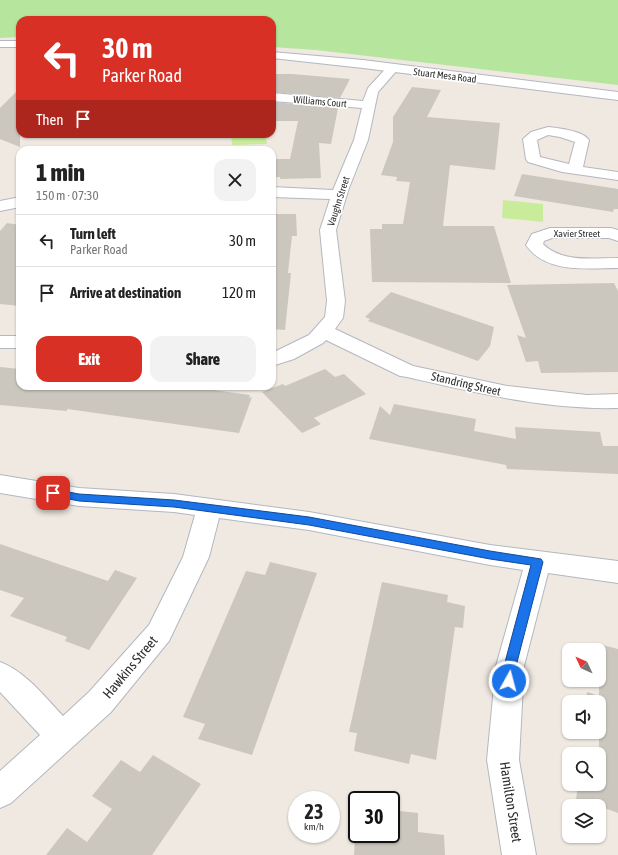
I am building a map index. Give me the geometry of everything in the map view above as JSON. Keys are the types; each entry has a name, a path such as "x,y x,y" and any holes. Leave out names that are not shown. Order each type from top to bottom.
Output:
{"street":[{"path":"0,44 16,44"},
{"name":"Stuart Mesa Road","path":"276,54 618,96"},
{"name":"Vaughn Street","path":"276,359 287,355 316,339 334,318 336,301 328,230 339,195 361,140 372,91 393,68"},
{"name":"Williams Court","path":"276,97 368,105"},
{"path":"575,169 618,176"},
{"path":"276,192 339,195"},
{"path":"0,206 16,203"},
{"name":"Xavier Street","path":"618,236 611,233 550,233 538,238 534,245 538,251 561,262 618,263"},
{"name":"Standring Street","path":"323,331 407,371 507,393 587,402 618,402"},
{"path":"0,342 16,342"},
{"path":"0,484 79,497 174,503 309,521 490,555 618,572"},
{"name":"Hawkins Street","path":"0,792 100,702 159,633 196,557 209,508"},
{"name":"Hamilton Street","path":"519,855 503,760 510,666 538,562"},
{"path":"0,675 15,686 62,737"}],"green space":[{"path":"0,0 618,0 618,85 316,50 276,47 276,16 16,16 16,37 0,38"},
{"path":"231,138 266,138 267,144 232,145"},
{"path":"503,200 543,204 543,222 502,218"}],"building":[{"path":"276,74 350,79 340,98 276,92"},
{"path":"412,87 441,90 427,117 500,123 495,170 450,165 443,226 494,226 511,283 372,282 370,229 382,229 382,224 403,224 410,182 396,181 397,177 381,175 393,142 393,117"},
{"path":"16,92 16,138 20,138 20,146 0,139 0,108"},
{"path":"276,102 338,108 331,144 319,143 321,178 280,179 280,177 276,177 276,159 290,159 298,121 276,121"},
{"path":"522,174 618,189 618,209 614,209 613,212 514,196"},
{"path":"276,214 296,214 297,236 292,236 288,273 291,273 285,330 276,329"},
{"path":"7,223 16,224 16,306 0,304 0,231"},
{"path":"614,283 618,291 618,372 541,373 538,361 526,362 517,335 526,338 507,285"},
{"path":"391,292 494,327 490,346 478,361 368,321 370,319 365,317"},
{"path":"0,367 16,369 16,390 213,390 250,395 249,398 252,397 239,433 67,409 67,411 0,405"},
{"path":"325,369 335,377 344,374 366,394 314,418 321,424 302,433 262,392 267,390 276,390 276,387 283,384 285,386"},
{"path":"394,404 476,419 474,431 516,439 515,427 600,432 603,446 618,446 618,474 507,469 506,465 369,439 380,406 390,415"},
{"path":"0,544 108,581 115,570 137,578 89,650 65,641 67,637 10,616 24,598 0,590"},
{"path":"270,562 317,573 252,755 198,739 205,724 183,717 246,571 265,575"},
{"path":"382,582 448,595 447,602 465,606 463,628 455,627 436,760 411,754 409,764 354,751 357,733 349,732"},
{"path":"606,646 618,649 618,813 606,809 606,799 576,799 577,791 606,791 606,747 599,747 599,739 606,739 606,695 599,695 599,687 606,687"},
{"path":"587,692 596,695 587,695"},
{"path":"153,755 201,784 152,855 46,855 67,828 87,842 112,809 92,796 121,760 140,772"},
{"path":"400,811 418,813 418,832 444,835 445,855 354,855 355,843 400,843"}],"route":[{"path":"53,493 79,497 174,503 309,521 490,555 538,562 510,666 509,681"}]}
